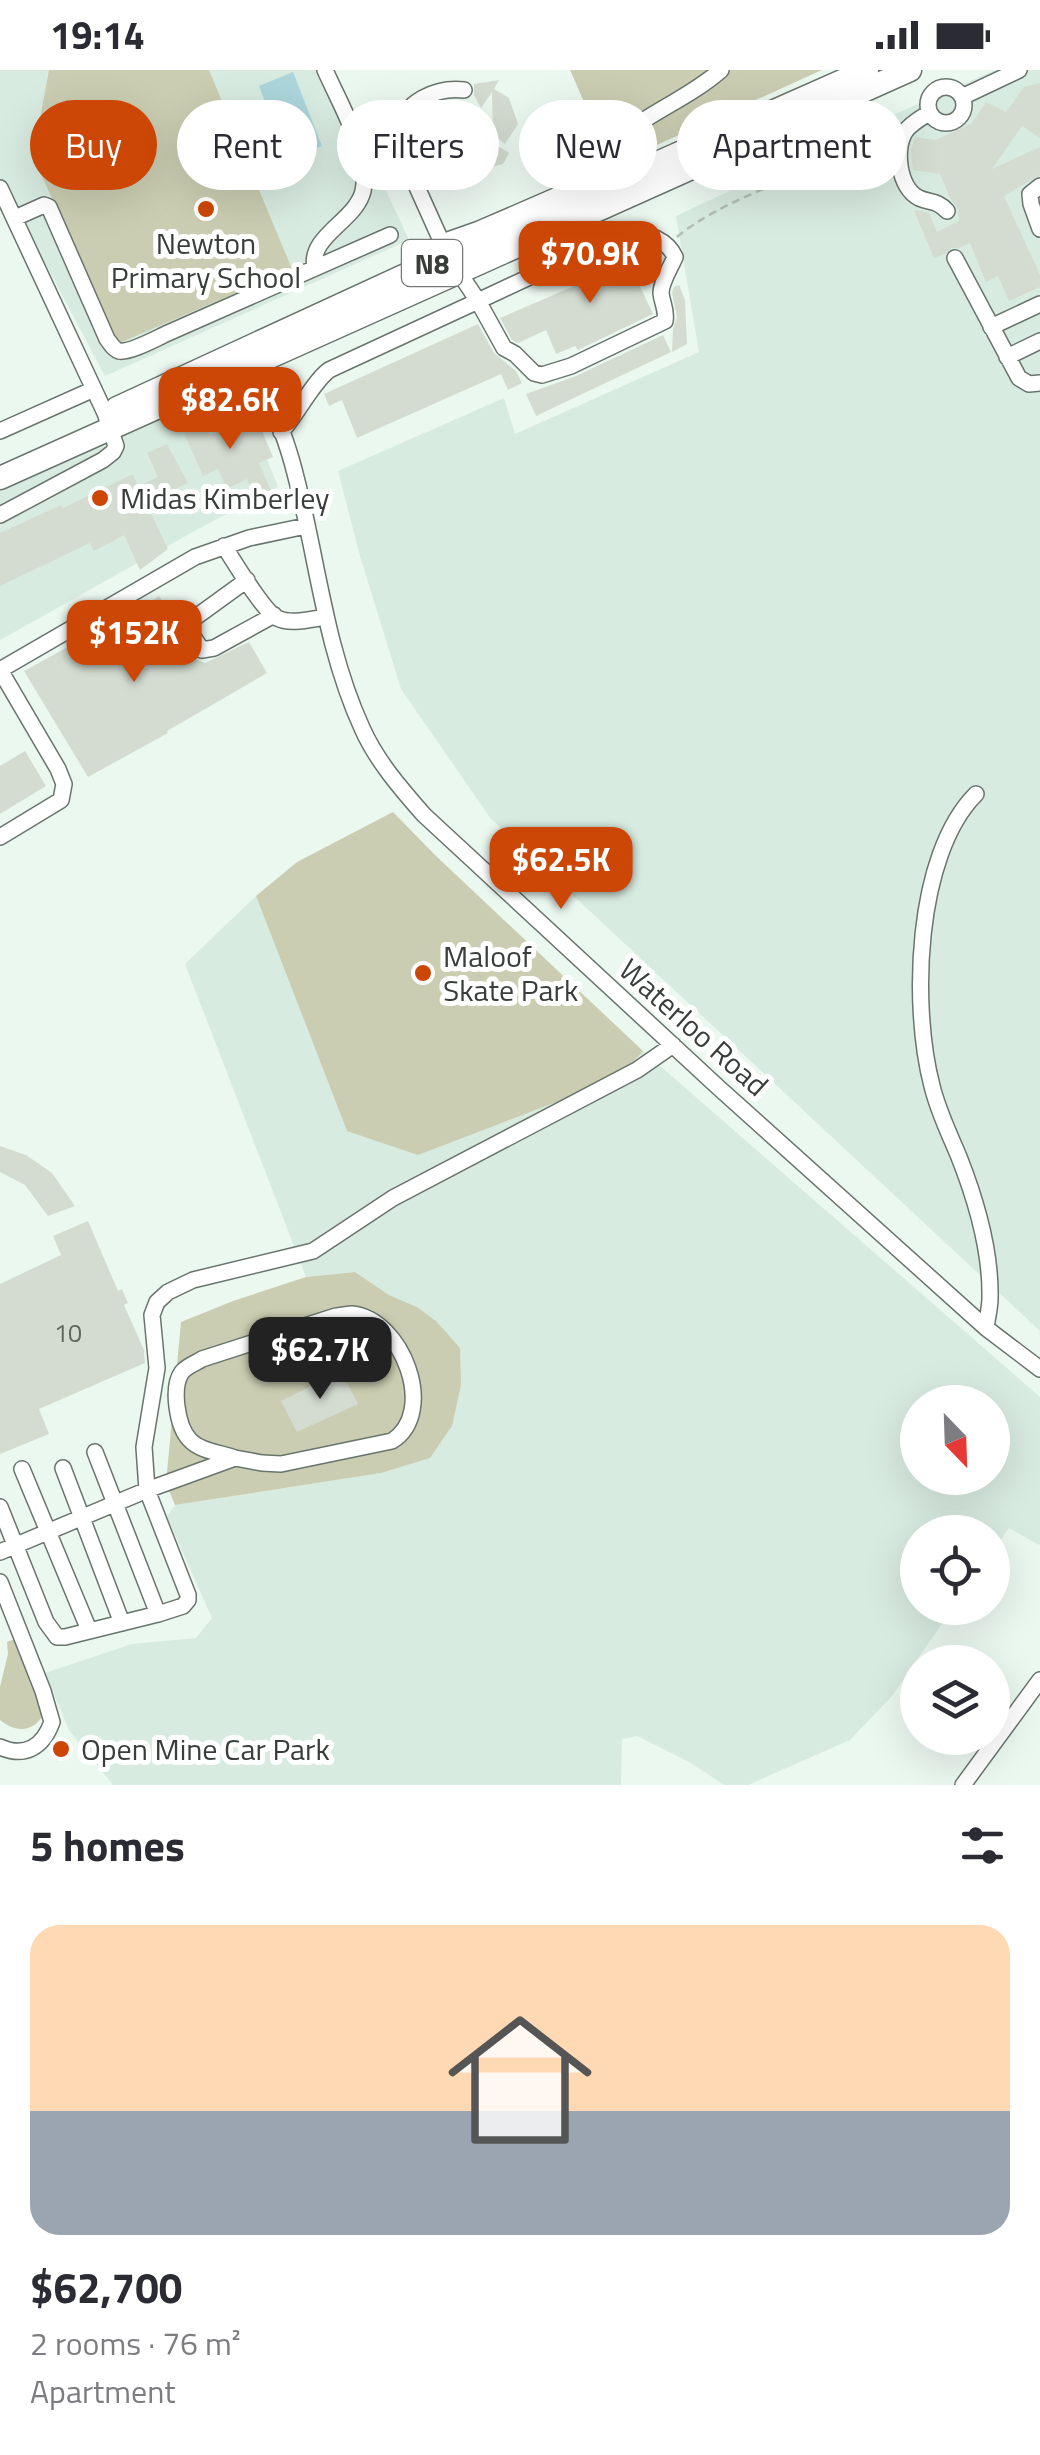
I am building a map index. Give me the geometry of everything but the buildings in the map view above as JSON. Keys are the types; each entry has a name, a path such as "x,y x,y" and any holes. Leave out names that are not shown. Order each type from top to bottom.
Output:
{"highway":[{"name":"N8","path":"0,478 107,420 250,357 450,256 867,70"},
{"name":"N8","path":"450,256 910,70"},
{"name":"N8","path":"0,461 202,388 250,357"}],"street":[{"path":"315,268 312,256 353,209 363,194 364,180 358,145 324,70"},
{"path":"450,256 479,229 583,184 612,144 721,70"},
{"path":"962,97 1018,70"},
{"path":"953,89 962,97 963,110 950,122 938,121 930,112 928,100 936,90 953,89"},
{"path":"282,432 329,370 478,301 617,236 630,232 668,244 675,257 661,293 665,321 549,374 538,375 524,360 504,348 478,301 450,256 402,156 399,128 418,100 432,92 464,90"},
{"path":"930,112 903,134 901,170 909,190 919,198 936,201 946,211"},
{"path":"1040,186 1030,194 1040,228"},
{"path":"0,188 10,222 94,389 115,440 113,452 0,514"},
{"path":"10,222 48,206 107,339 119,350 168,333 390,234"},
{"path":"956,258 1019,378 1029,384 1040,382"},
{"path":"992,327 1040,304"},
{"path":"1007,357 1040,341"},
{"name":"Waterloo Road","path":"250,357 292,460 343,678 363,730 408,796 672,1045 986,1328 1040,1369"},
{"path":"202,388 211,406 224,413 270,402"},
{"path":"0,431 94,389"},
{"path":"0,837 61,800 64,784 0,670 195,558 224,546 306,526"},
{"path":"224,546 274,615 288,621 326,616"},
{"path":"247,580 189,622 188,630 198,647 214,648 274,615"},
{"path":"976,794 954,822 930,892 923,931 921,1001 932,1086 970,1186 981,1228 990,1299 986,1328"},
{"path":"0,1506 8,1549 57,1636 183,1606 188,1595 147,1490 144,1447 157,1368 152,1315 157,1302 193,1280 313,1251 393,1198 637,1070 672,1045"},
{"path":"8,1549 147,1490 235,1458 282,1464 400,1436 414,1395 392,1338 381,1327 352,1314 202,1359 184,1370 176,1404 189,1440 235,1458"},
{"path":"95,1452 158,1614"},
{"path":"63,1468 122,1623"},
{"path":"22,1469 89,1630"},
{"path":"0,1582 52,1722 43,1740 28,1750 15,1752 0,1746"},
{"path":"963,1785 1040,1680"}],"path":[{"path":"668,244 693,224 765,190"}],"shaded area":[{"name":"Newton Primary School","path":"0,70 330,70 344,100 337,100 337,190 386,190 409,240 105,376 0,178"},
{"path":"995,70 1040,70 1040,1331 491,819 401,689 338,471 504,398 515,434 699,352 676,216 732,190 906,190 906,109"},
{"path":"239,388 278,487 0,640 0,484 110,428"},
{"path":"256,896 347,1131 619,1078 643,1051 1040,1397 1040,1544 1010,1529 1010,1515 900,1515 900,1625 941,1625 927,1645 900,1645 900,1684 850,1740 748,1785 724,1785 637,1736 622,1739 621,1785 113,1785 69,1730 45,1673 132,1644 196,1638 212,1618 167,1517 175,1505 381,1473 430,1457 417,1307 389,1295 355,1272 306,1277 185,964"}],"green space":[{"path":"49,70 209,70 222,100 177,100 177,190 259,190 292,269 117,344 48,190 157,190 157,100 43,100"},
{"path":"570,70 822,70 756,100 677,100 677,136 657,145 657,100 583,100"},
{"name":"Maloof Skate Park","path":"393,812 643,1051 619,1078 418,1155 347,1131 256,896 297,862"},
{"path":"355,1272 389,1295 417,1307 460,1348 461,1385 452,1426 430,1458 381,1473 175,1505 166,1483 181,1322 306,1277"},
{"path":"20,1637 44,1713 24,1729 0,1720 7,1642"}],"water":[{"path":"293,72 304,100 264,100 259,86"}],"place":[{"name":"Newton Primary School","path":"206,209"},
{"name":"Midas Kimberley","path":"100,498"},
{"name":"Maloof Skate Park","path":"423,973"},
{"name":"Open Mine Car Park","path":"61,1749"}]}
